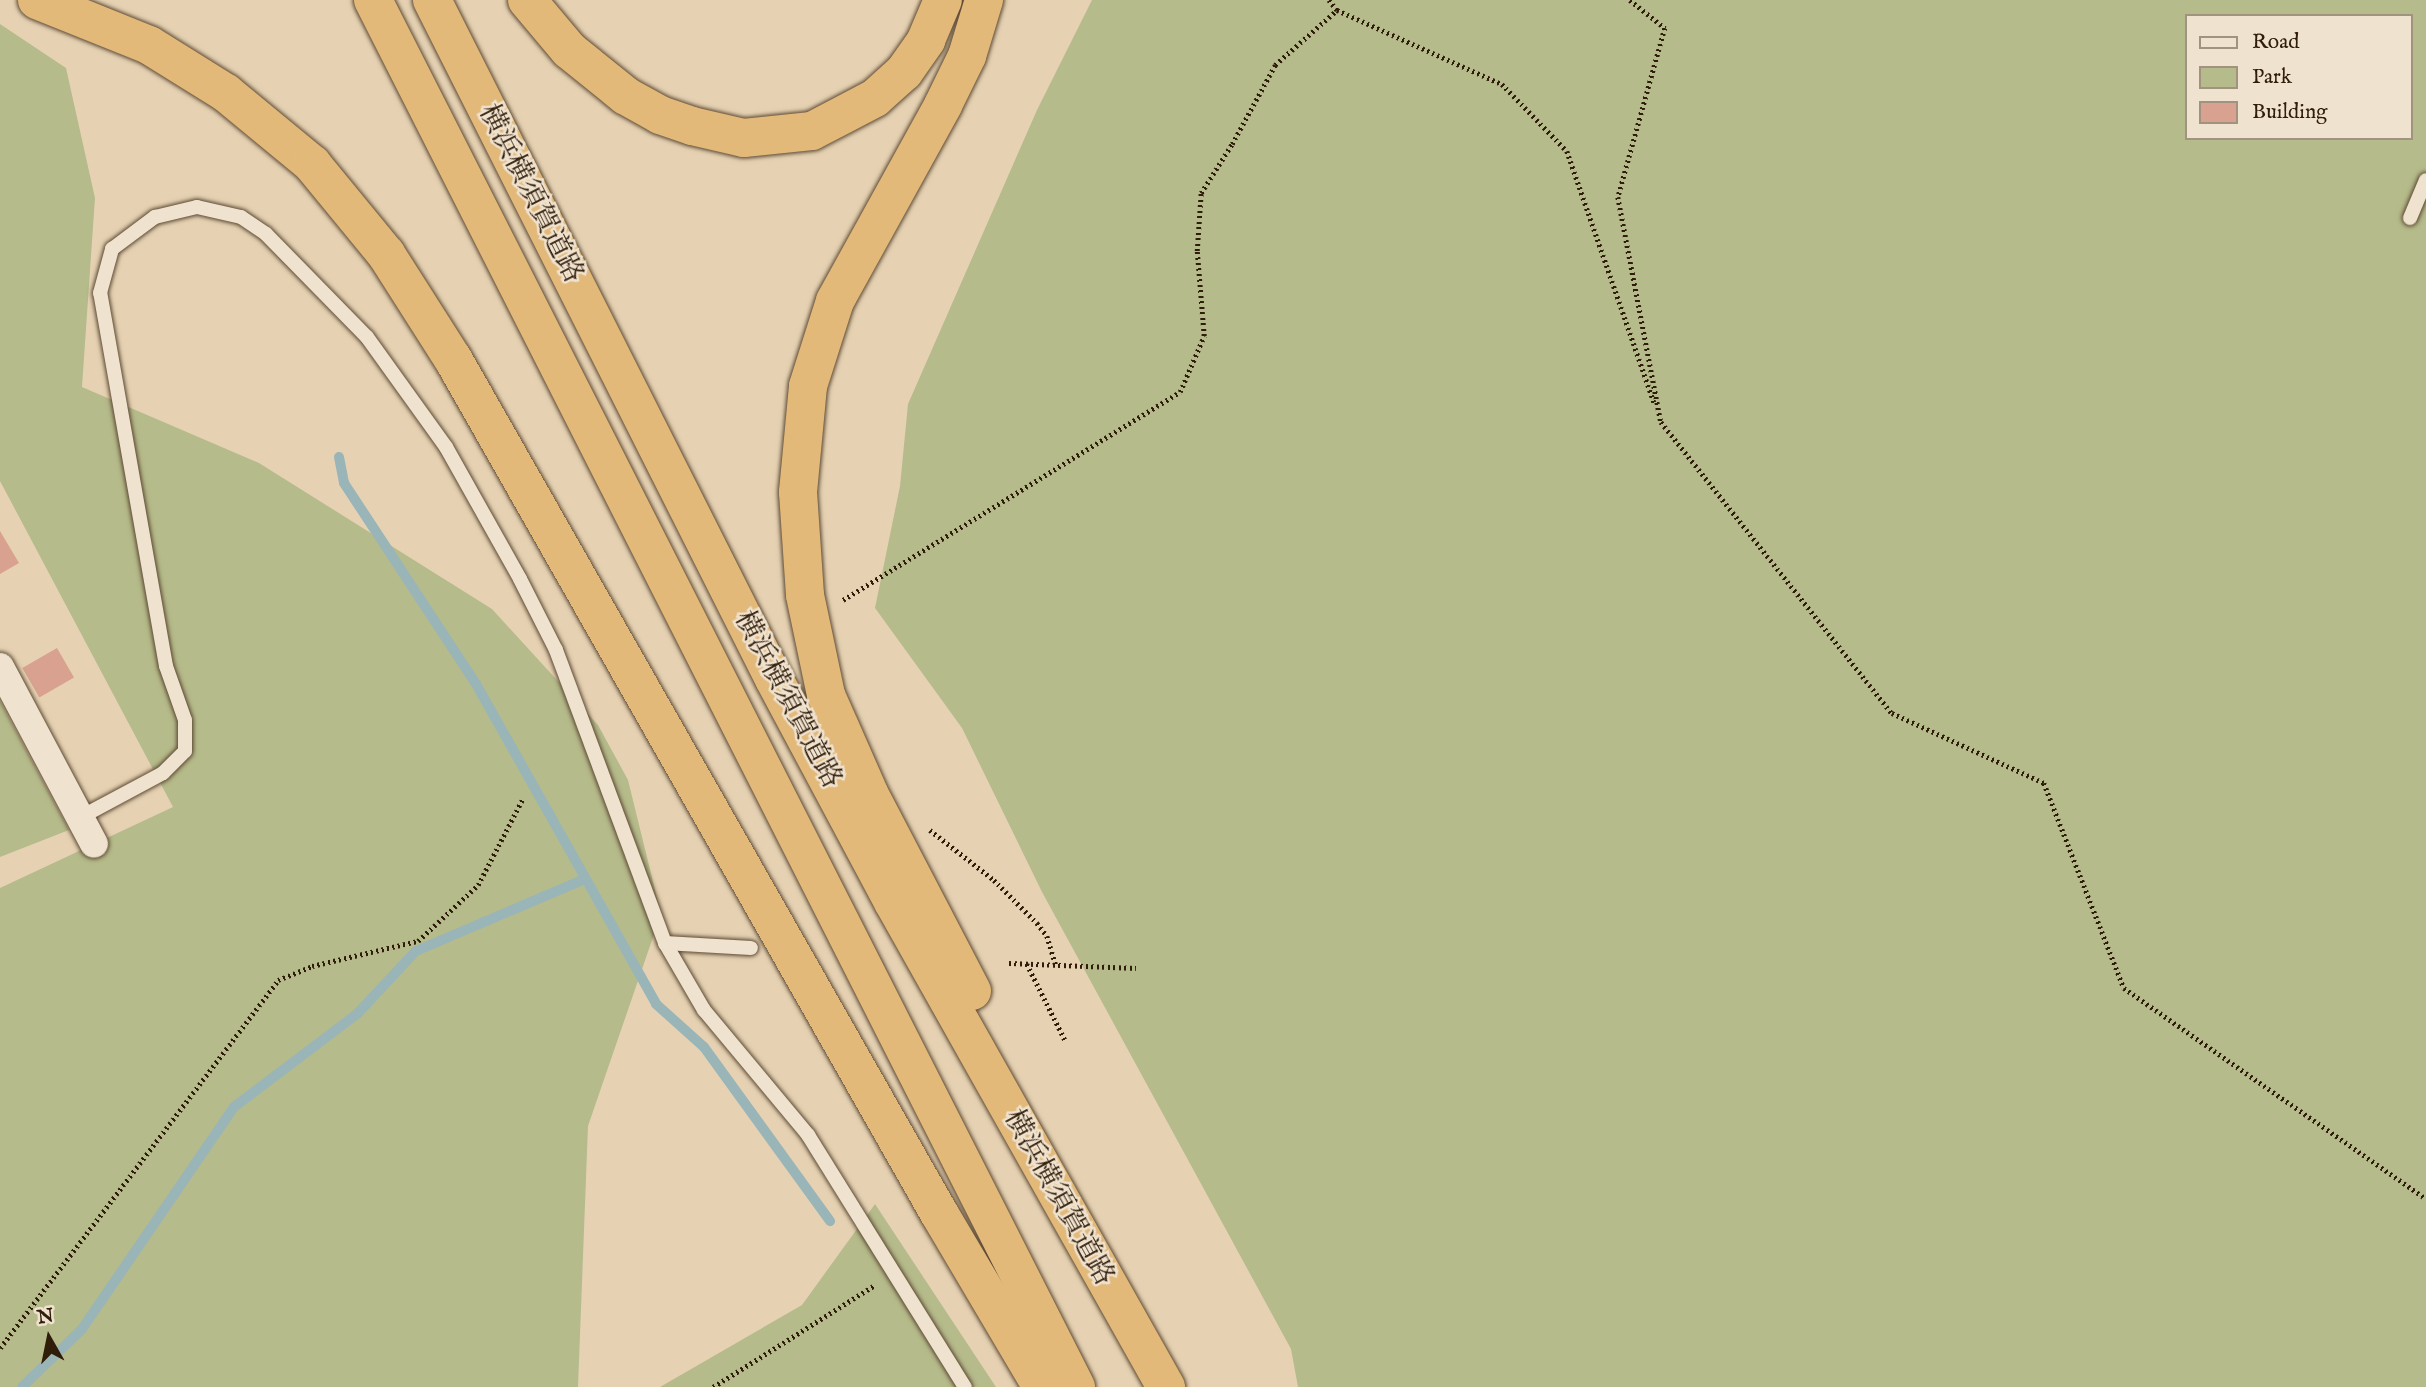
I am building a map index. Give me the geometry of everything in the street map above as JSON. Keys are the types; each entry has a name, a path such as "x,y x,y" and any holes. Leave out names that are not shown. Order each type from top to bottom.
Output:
{"highway":[{"path":"37,0 149,45 226,93 312,164 386,254 453,359 939,1213 1042,1387"},
{"name":"横浜横須賀道路","path":"373,0 1076,1387"},
{"name":"横浜横須賀道路","path":"432,0 781,690 893,902 1166,1387"},
{"path":"527,0 569,50 626,96 660,115 692,127 744,138 812,131 874,98 904,72 926,40 943,0"},
{"path":"984,0 967,56 835,301 817,352 803,422 798,492 805,594 826,695 869,793 1179,1387"}],"street":[{"path":"0,667 94,844"}],"lane":[{"path":"2410,218 2426,180"},
{"path":"81,817 163,773 185,751 185,720 166,666 100,293 112,249 155,218 197,207 241,217 266,234 367,337 446,447 520,579 556,650 665,943 704,1010 808,1135 965,1387"},
{"path":"665,943 751,948"}],"path":[{"path":"1329,0 1337,10 1502,84 1567,151 1661,422 1892,713 2044,783 2124,988 2426,1199"},
{"path":"1630,0 1665,28 1618,197 1661,422"},
{"path":"843,613 843,600 1180,392 1204,337 1197,251 1201,193 1232,144 1275,65 1337,10"},
{"path":"0,1348 278,980 312,966 418,942 478,885 522,800"},
{"path":"928,828 994,880 1037,923 1047,936 1056,965"},
{"path":"1009,962 1136,968"},
{"path":"1027,964 1066,1042"},
{"path":"713,1387 895,1272"}],"green space":[{"path":"1092,0 2426,0 2426,1387 1298,1387 1291,1349 1042,892 962,728 875,608 900,486 908,404 1037,110"},
{"path":"0,24 66,68 95,198 82,387 259,463 492,609 598,725 628,780 661,914 588,1126 578,1387 0,1387 0,888 173,807 0,481"},
{"path":"0,701 69,830 0,857"},
{"path":"875,1204 996,1387 660,1387 802,1305"}],"building":[{"path":"0,531 19,563 0,574"},
{"path":"57,648 74,677 39,697 22,668"}],"waterway":[{"path":"339,457 344,483 476,684 656,1004 704,1047 830,1221"},
{"path":"22,1387 82,1329 234,1107 357,1014 416,951 585,879"}]}
